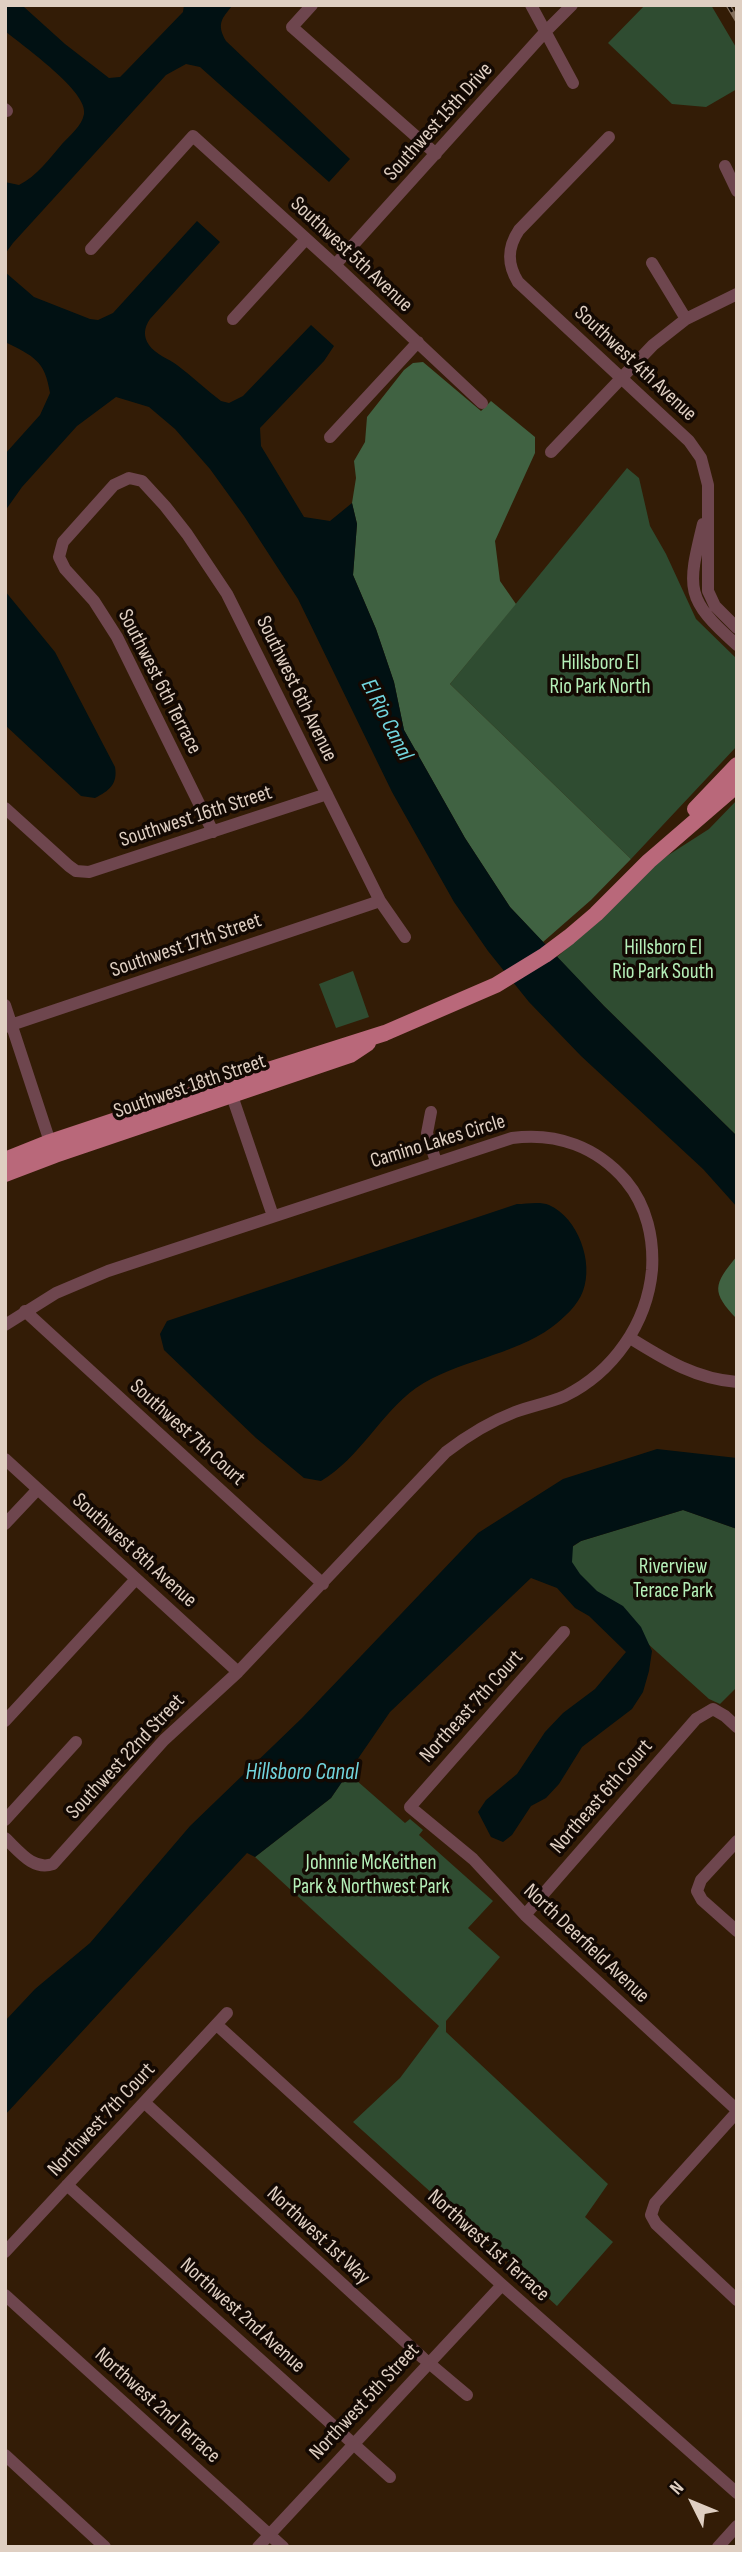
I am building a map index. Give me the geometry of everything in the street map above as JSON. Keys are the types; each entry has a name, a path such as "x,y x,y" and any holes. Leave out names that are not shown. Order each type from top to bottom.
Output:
{"main road":[{"name":"Southwest 18th Street","path":"5,1160 52,1148 229,1089 385,1033 496,985 569,937 596,914 737,765"},
{"name":"Southwest 18th Street","path":"649,861 737,785"},
{"name":"Southwest 18th Street","path":"5,1174 52,1148"}],"street":[{"path":"312,5 292,27 436,154"},
{"path":"531,5 573,83"},
{"name":"Southwest 15th Drive","path":"335,265 572,5"},
{"name":"Southwest 5th Avenue","path":"91,249 193,136 482,403"},
{"name":"Southwest 4th Avenue","path":"609,136 519,230 510,247 509,260 518,282 689,441 701,458 708,485 702,551 693,581 697,602 704,614 737,645"},
{"path":"725,166 737,191"},
{"path":"233,319 306,239"},
{"path":"652,263 686,318"},
{"path":"551,452 653,345 686,318 737,294"},
{"path":"330,438 418,342"},
{"name":"Southwest 6th Avenue","path":"60,557 63,542 114,485 129,478 142,481 208,563 243,625 380,901 405,937"},
{"name":"Southwest 4th Avenue","path":"702,551 707,582 715,606 737,628"},
{"name":"Southwest 6th Terrace","path":"60,557 65,569 89,594 108,622 213,832"},
{"path":"693,581 707,582"},
{"name":"Southwest 16th Street","path":"5,808 76,871 89,872 327,794"},
{"name":"Southwest 17th Street","path":"9,1026 380,901"},
{"path":"5,1005 9,1026 52,1148"},
{"path":"229,1089 273,1216"},
{"path":"431,1112 427,1133 436,1162"},
{"name":"Camino Lakes Circle","path":"5,1325 56,1293 108,1271 502,1140 536,1136 562,1140 581,1147 615,1169 628,1184 643,1210 653,1249 648,1296 630,1338 608,1365 580,1388 547,1403 499,1418 463,1439 432,1466 237,1672"},
{"name":"Southwest 7th Court","path":"25,1311 323,1584"},
{"path":"630,1338 690,1372 737,1382"},
{"name":"Southwest 8th Avenue","path":"5,1459 237,1672"},
{"path":"5,1524 38,1489"},
{"path":"5,1721 136,1579"},
{"name":"Northeast 7th Court","path":"410,1807 564,1632"},
{"name":"Southwest 22nd Street","path":"5,1838 36,1866 54,1864 164,1740 237,1672"},
{"name":"Northeast 6th Court","path":"525,1915 696,1719 713,1709 737,1727"},
{"path":"5,1820 76,1742"},
{"name":"North Deerfield Avenue","path":"410,1807 473,1859 525,1915 737,2111"},
{"path":"737,1841 701,1880 697,1891 702,1900 737,1931"},
{"name":"Northwest 7th Court","path":"5,2252 227,2013"},
{"name":"Northwest 1st Terrace","path":"217,2025 502,2285 737,2493"},
{"name":"Northwest 1st Way","path":"145,2103 467,2395"},
{"path":"737,2111 656,2202 651,2215 656,2224 737,2300"},
{"name":"Northwest 2nd Avenue","path":"68,2185 390,2477"},
{"name":"Northwest 5th Street","path":"258,2547 502,2285"},
{"name":"Northwest 2nd Terrace","path":"5,2295 283,2547"},
{"path":"5,2455 105,2547"},
{"path":"718,2547 737,2526"}],"green space":[{"path":"645,5 711,5 737,49 737,89 706,107 672,104 608,43"},
{"path":"423,362 481,411 491,401 535,437 535,453 495,541 500,581 516,604 450,684 631,859 591,900 543,942 510,907 465,838 404,730 394,682 376,629 353,575 357,524 352,503 356,478 354,461 365,442 367,417 404,370 413,363"},
{"name":"Hillsboro El Rio Park North","path":"627,468 639,478 650,526 696,619 737,659 737,746 631,859 450,684"},
{"name":"Hillsboro El Rio Park South","path":"737,800 737,1136 557,957 598,921 656,863 709,829"},
{"path":"353,971 369,1017 336,1028 319,984"},
{"path":"737,1256 737,1319 723,1302 718,1288 723,1274"},
{"name":"Riverview Terace Park","path":"683,1510 737,1529 737,1687 720,1704 709,1699 554,1559 581,1541"},
{"name":"Johnnie McKeithen Park & Northwest Park","path":"348,1773 405,1823 410,1819 423,1830 419,1835 493,1901 468,1928 500,1957 446,2021 446,2032 608,2184 585,2217 613,2242 557,2306 353,2122 400,2078 439,2026 255,1857 331,1798"}],"water":[{"path":"5,5 24,7 65,44 109,78 120,77 183,12 184,5 233,5 221,26 226,41 350,159 329,182 200,67 186,64 166,75 5,254 5,182 19,185 31,177 81,123 84,114 83,105 66,82 5,31"},
{"name":"El Rio Canal","path":"197,221 220,242 150,319 145,332 147,342 221,401 229,403 243,396 311,325 334,346 324,361 260,428 261,446 304,517 330,521 352,503 357,524 353,575 376,629 394,682 404,730 465,838 510,907 604,1006 737,1136 737,1207 703,1169 581,1056 529,1002 488,951 454,902 392,792 298,599 210,469 175,429 149,407 116,397 77,426 22,487 5,511 5,454 40,415 50,393 45,373 36,360 5,342 5,272 34,297 98,320 113,313"},
{"path":"5,591 55,652 115,767 115,778 111,786 95,798 81,796 5,725"},
{"path":"517,1204 549,1205 559,1211 575,1230 585,1254 586,1267 586,1280 578,1301 561,1320 537,1337 449,1371 416,1388 391,1410 347,1460 321,1481 304,1478 256,1438 164,1350 160,1334 167,1321"},
{"name":"Hillsboro Canal","path":"657,1449 737,1458 737,1529 683,1510 581,1541 573,1546 572,1562 580,1574 597,1591 623,1606 641,1627 652,1651 649,1671 643,1692 632,1709 582,1747 559,1784 546,1798 531,1806 512,1835 503,1842 491,1837 478,1812 486,1800 517,1774 545,1732 563,1713 595,1689 626,1652 589,1616 575,1608 557,1588 531,1578 390,1712 331,1798 255,1857 247,1853 5,2115 5,2021 35,1989 90,1943 190,1826 302,1718 478,1533 563,1479"}],"railway":[{"path":"728,5 737,20"}]}
